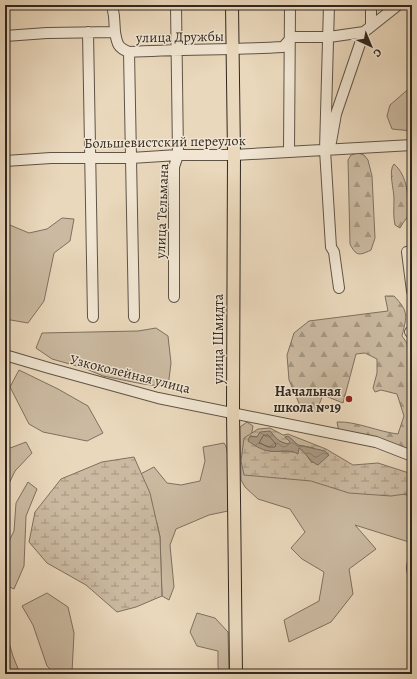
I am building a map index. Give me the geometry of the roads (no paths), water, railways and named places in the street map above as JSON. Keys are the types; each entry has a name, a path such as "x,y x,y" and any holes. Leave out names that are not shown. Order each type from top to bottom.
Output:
{"main road":[{"name":"улица Шмидта","path":"232,5 234,155 233,412 236,674"}],"street":[{"path":"112,5 115,32"},
{"name":"улица Тельмана","path":"174,297 174,167 178,154 178,50 176,5"},
{"path":"289,152 290,5"},
{"path":"329,5 328,150 331,247 334,252 339,288"},
{"path":"328,150 336,114 368,29 371,5"},
{"path":"368,29 398,5"},
{"name":"улица Дружбы","path":"5,36 115,32 117,43 122,50 129,52 233,50 283,47 292,38 329,36 368,29"},
{"path":"88,32 93,317"},
{"path":"129,52 134,317"},
{"name":"Большевистский переулок","path":"6,163 91,157 131,158 178,154 234,155 412,145"},
{"path":"410,251 412,291"},
{"name":"Узкоколейная улица","path":"5,355 158,398 376,442 412,456"}],"water":[{"path":"270,431 282,442 288,444 290,442 285,437 288,436 298,445 325,451 329,455 318,465 299,448 298,454 291,451 269,451 255,446 248,441 250,436 257,437 260,432"}],"place":[{"name":"Начальная школа №19","path":"349,399"}]}
